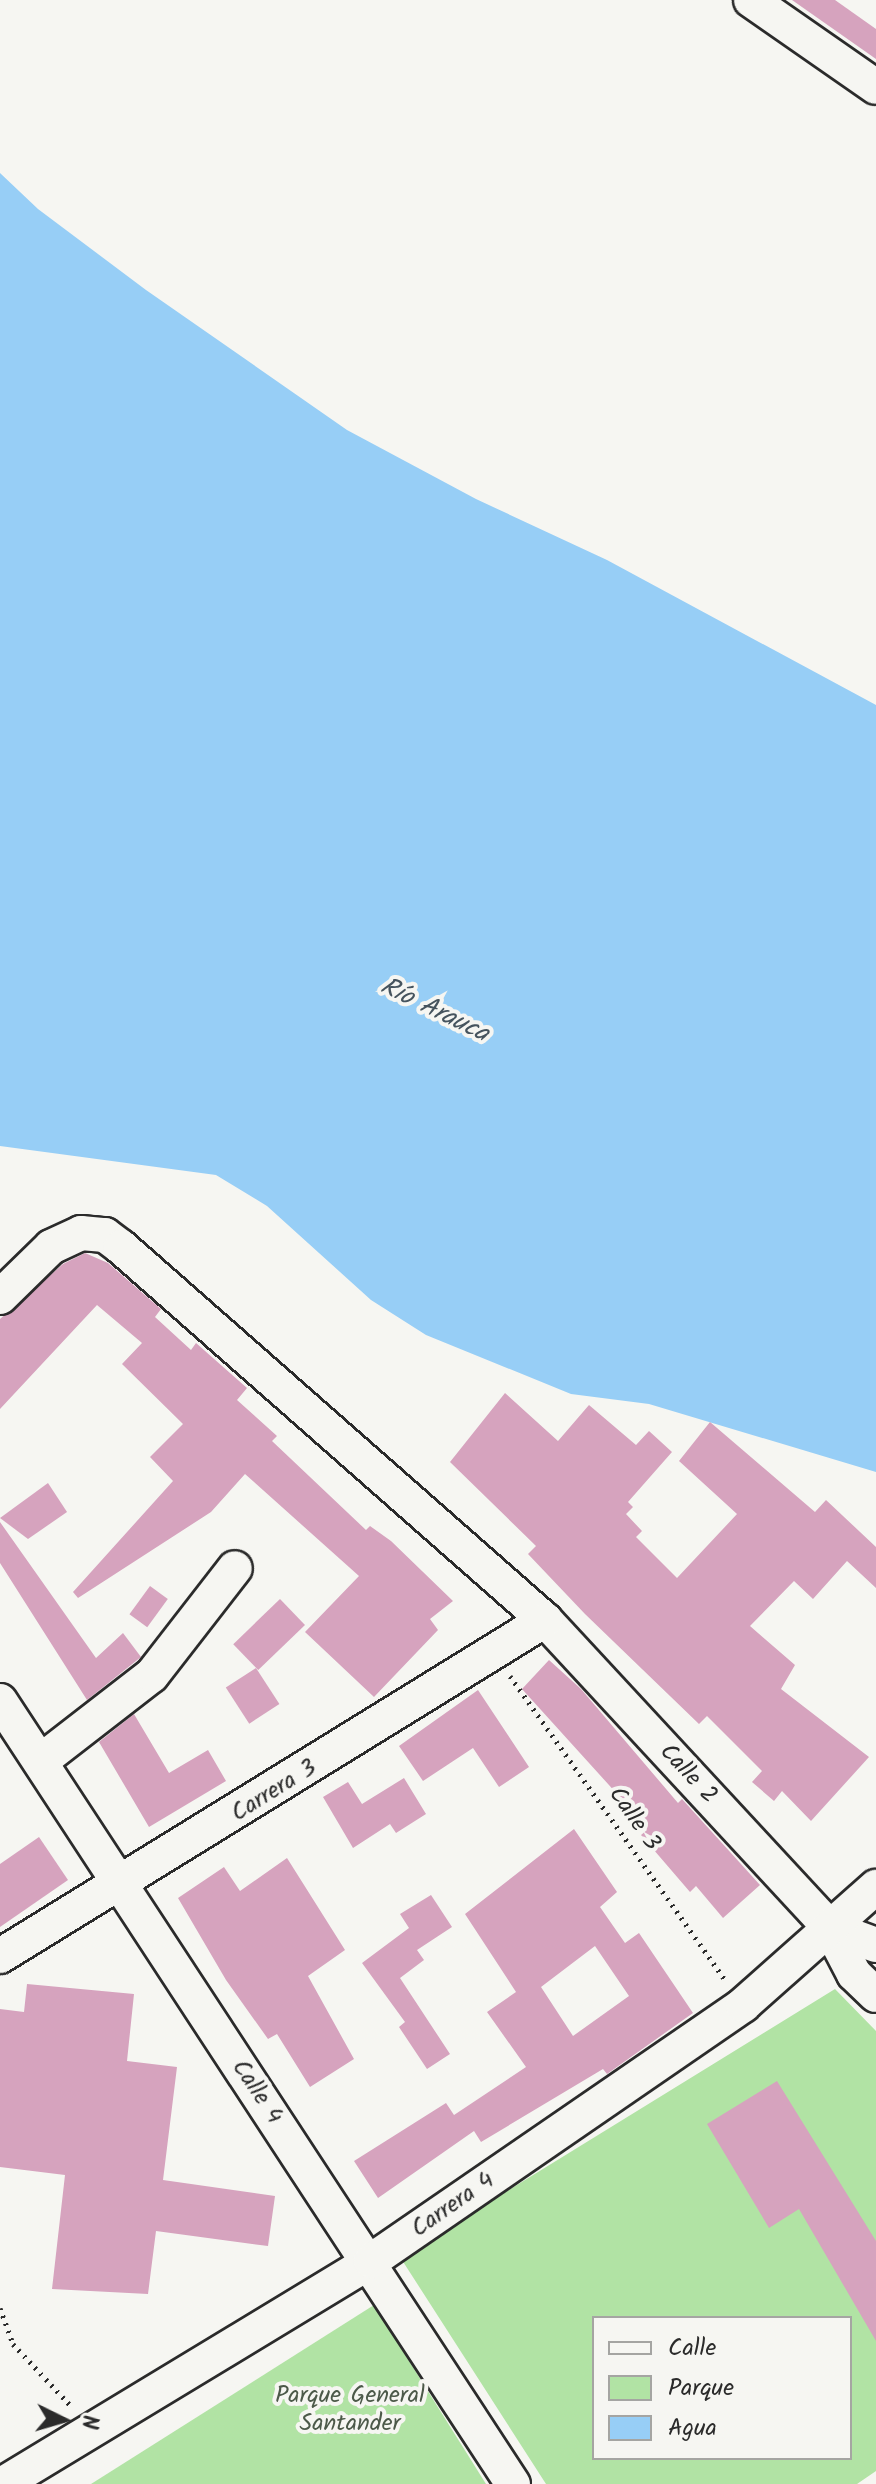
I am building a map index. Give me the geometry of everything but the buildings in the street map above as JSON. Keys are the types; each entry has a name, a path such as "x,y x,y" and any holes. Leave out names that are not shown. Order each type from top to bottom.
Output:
{"street":[{"path":"751,0 876,87"},
{"name":"Calle 2","path":"0,1297 51,1247 81,1233 105,1235 545,1620 830,1928 854,1974 876,1995"},
{"path":"41,1761 152,1675 235,1568"},
{"name":"Carrera 3","path":"0,1956 496,1655 545,1620"},
{"name":"Calle 4","path":"0,1701 41,1761 117,1887 371,2261 513,2484"},
{"name":"Carrera 4","path":"3,2484 371,2261 743,2005 876,1887"},
{"name":"Calle 2","path":"830,1928 876,1945"}],"path":[{"name":"Calle 3","path":"496,1655 743,2005"},
{"path":"0,2308 13,2344 94,2431"}],"green space":[{"path":"835,1989 876,2031 876,2471 857,2484 546,2484 400,2257"},
{"name":"Parque General Santander","path":"374,2305 486,2484 91,2484"}],"water":[{"name":"Río Arauca","path":"0,173 38,209 146,290 347,430 476,499 607,560 876,705 876,1472 649,1404 571,1394 426,1335 371,1300 267,1206 216,1175 0,1146"}]}
